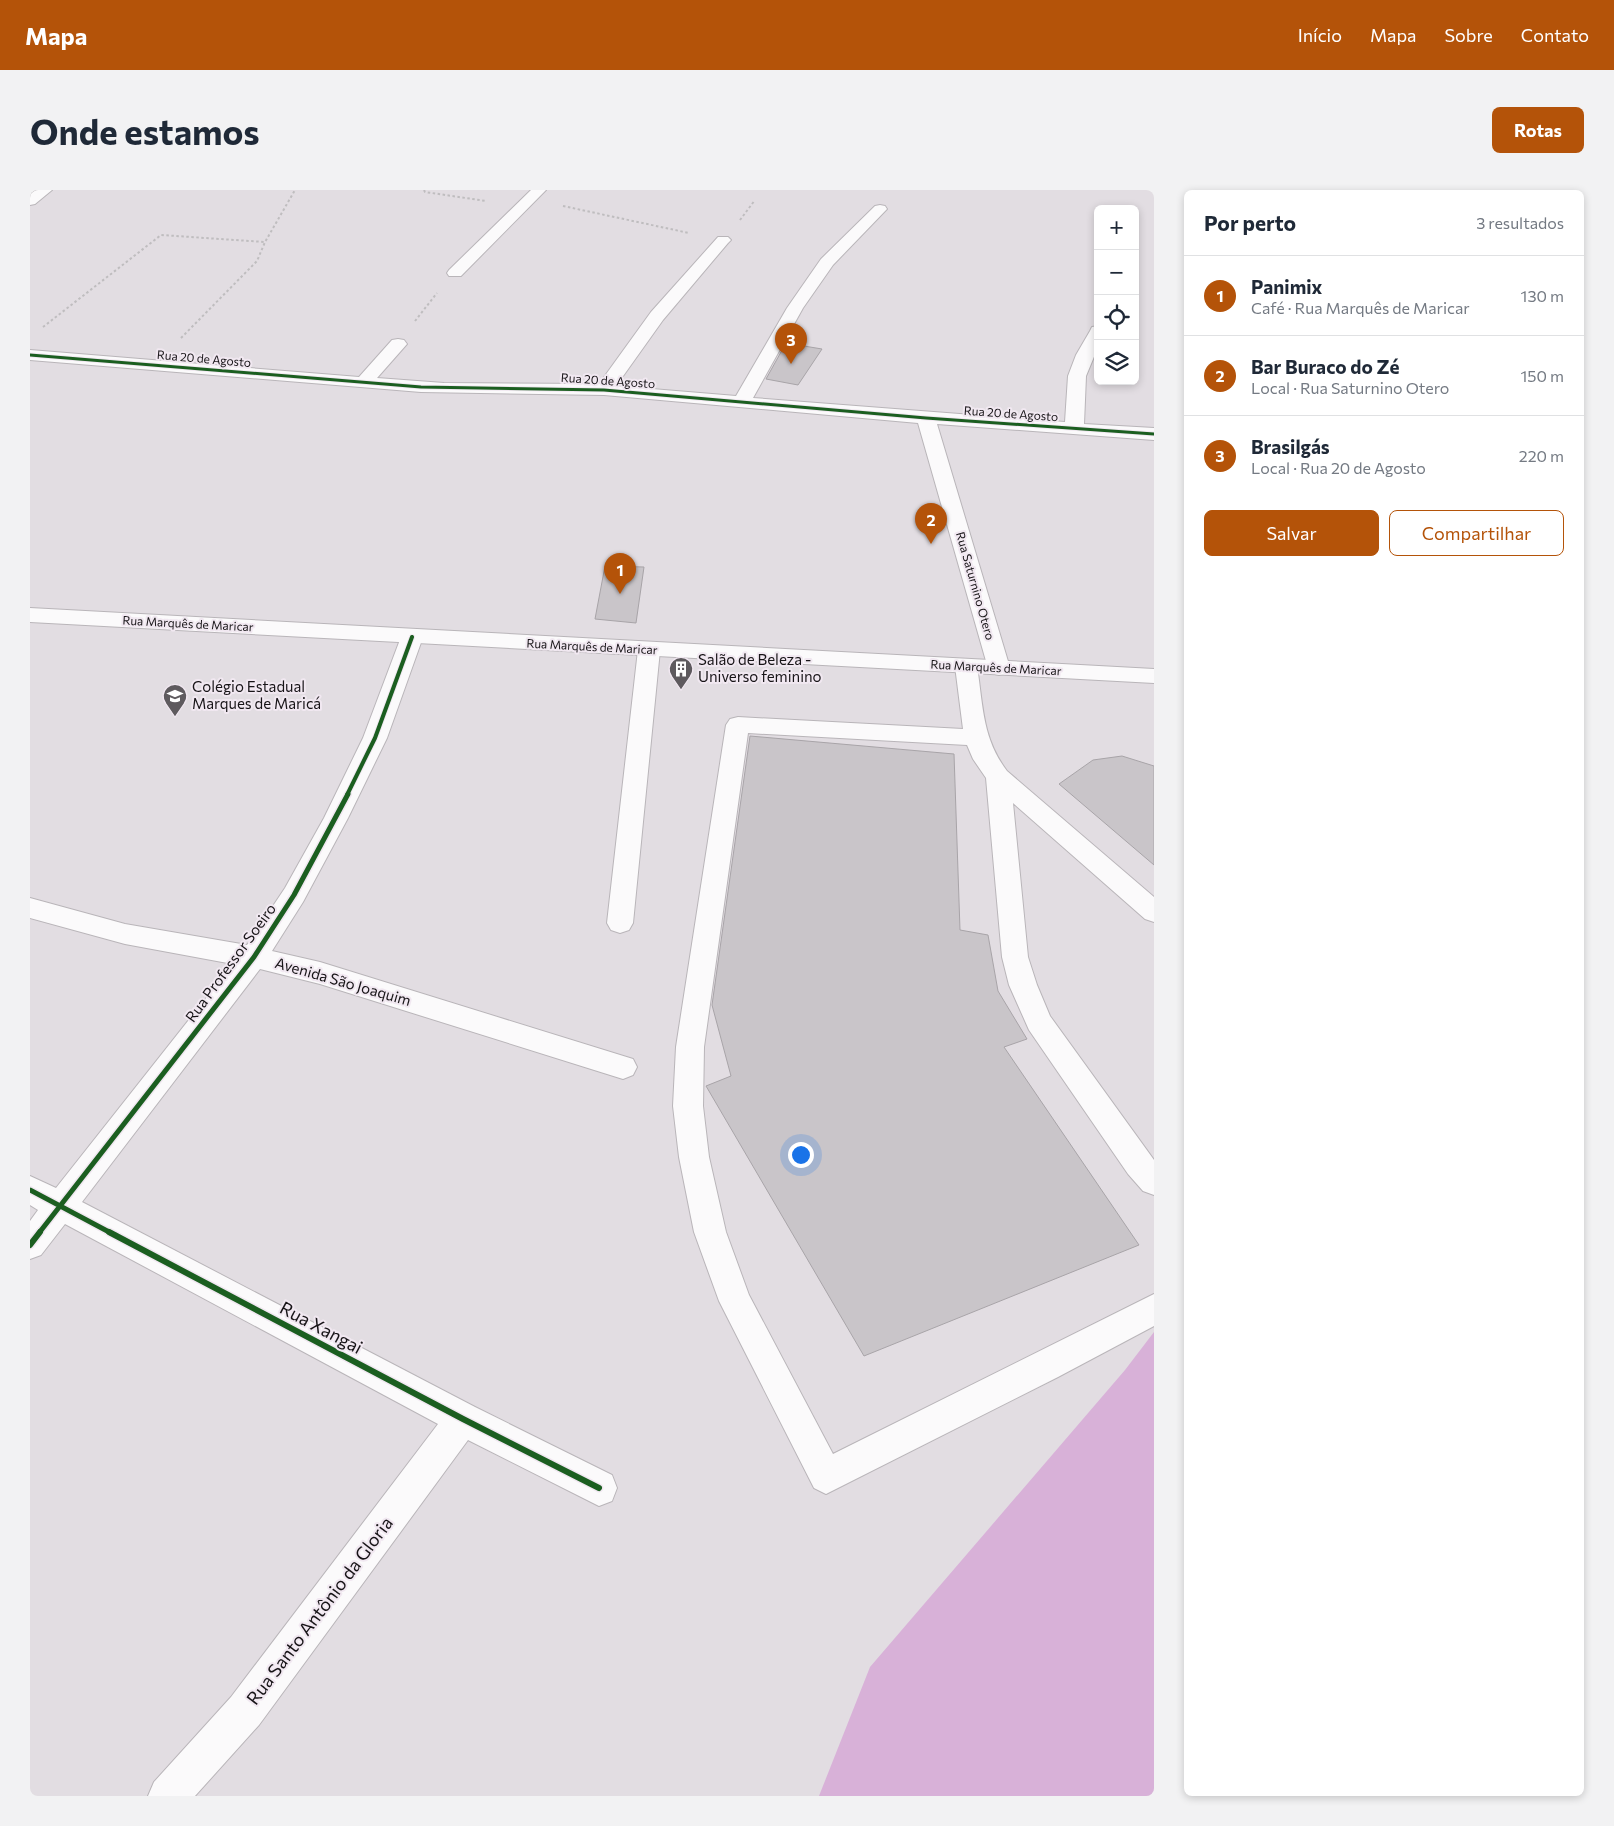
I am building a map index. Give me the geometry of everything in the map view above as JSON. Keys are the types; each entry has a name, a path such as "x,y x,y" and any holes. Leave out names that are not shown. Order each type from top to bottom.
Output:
{"street":[{"path":"30,201 45,190"},
{"path":"456,272 530,198"},
{"path":"742,402 795,308 822,270 850,238 880,209"},
{"path":"604,390 657,316 723,240"},
{"path":"1074,428 1077,376 1094,338"},
{"path":"363,383 398,344"},
{"name":"Rua 20 de Agosto","path":"30,355 363,383 460,389 557,388 604,390 926,418 1154,434"},
{"name":"Rua Saturnino Otero","path":"926,418 999,668"},
{"name":"Rua Marquês de Maricar","path":"30,615 1154,676"},
{"name":"Rua Professor Soeiro","path":"30,1245 254,957 294,895 375,738 412,637"},
{"path":"620,923 649,650"},
{"path":"966,666 976,738 985,759 998,777 1154,912"},
{"path":"976,738 738,725 690,1046 688,1106 694,1157 710,1232 734,1301 826,1476 1046,1366 1154,1309"},
{"path":"998,777 1015,957 1023,985 1039,1022 1139,1165 1154,1181"},
{"name":"Avenida São Joaquim","path":"30,908 125,934 193,948 254,957 320,973 623,1067"},
{"name":"Rua Xangai","path":"30,1190 463,1419 599,1488"},
{"name":"Rua Santo Antônio da Gloria","path":"168,1796 244,1711 463,1419"}],"path":[{"path":"154,365 257,261 265,242 295,190"},
{"path":"424,190 425,192 530,198 723,240 755,200"},
{"path":"37,333 65,308 161,235 265,242"},
{"path":"398,344 429,303 456,272"}],"shaded area":[{"path":"1154,1332 1154,1796 819,1796 870,1667 1125,1370"}],"building":[{"path":"786,343 822,349 798,385 766,379"},
{"path":"605,566 644,567 636,623 595,619"},
{"path":"750,736 954,754 960,930 988,935 998,991 1027,1039 1004,1047 1139,1245 864,1356 706,1086 731,1076 712,1005"},
{"path":"1122,756 1154,766 1154,865 1059,784 1093,760"}],"cycle path":[{"path":"30,355 421,387 604,390 926,418 1154,434"},
{"path":"30,1245 254,957 294,895 336,818 375,738 412,637"},
{"path":"30,1190 463,1419 599,1488"}],"place":[{"name":"Brasilgás","path":"791,364"},
{"name":"Bar Buraco do Zé","path":"931,544"},
{"name":"Panimix","path":"620,594"},
{"name":"Salão de Beleza - Universo feminino","path":"681,690"},
{"name":"Colégio Estadual Marques de Maricá","path":"175,717"}]}
